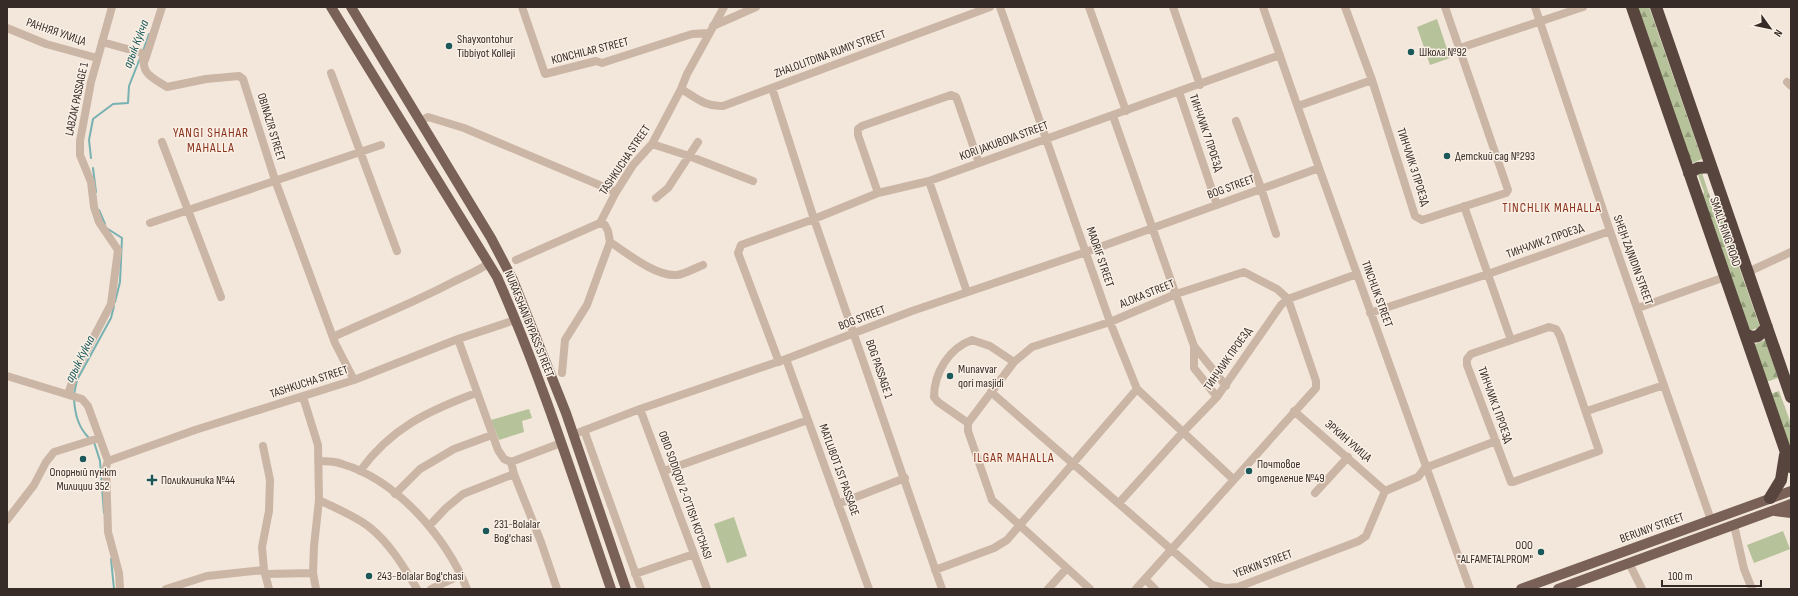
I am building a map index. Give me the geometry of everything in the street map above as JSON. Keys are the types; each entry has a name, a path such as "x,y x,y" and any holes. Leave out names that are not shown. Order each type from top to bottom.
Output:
{"highway":[{"name":"SMALL RING ROAD","path":"1632,7 1791,466"},
{"name":"SMALL RING ROAD","path":"1656,7 1710,167 1791,397"},
{"path":"1689,173 1698,168 1710,167"},
{"path":"1745,334 1752,337 1758,336 1767,328"},
{"path":"1770,498 1781,480 1786,452"}],"main road":[{"name":"NURAFSHAN BYPASS STREET","path":"331,7 497,277 515,320 561,443 611,589"},
{"name":"NURAFSHAN BYPASS STREET","path":"351,7 491,238 514,280 566,413 626,589"},
{"name":"BERUNIY STREET","path":"1521,589 1791,491"},
{"path":"1558,589 1791,504"},
{"path":"1773,511 1791,513"}],"street":[{"name":"LABZAK PASSAGE 1","path":"68,394 76,371 111,304 118,250 99,222 94,207 91,182 80,155 80,141 83,121 97,58 112,7"},
{"path":"144,60 162,7"},
{"name":"KONCHILAR STREET","path":"522,7 546,74 596,61 602,63 692,34 711,30 756,7"},
{"name":"TASHKUCHA STREET","path":"600,223 616,192 633,165 652,144 681,89 687,74 724,7"},
{"name":"ZHALOLITDINA RUMIY STREET","path":"681,89 700,101 714,106 723,106 990,7"},
{"name":"MAORIF STREET","path":"1000,7 1110,322 1138,389 1233,480"},
{"path":"1089,7 1126,111"},
{"name":"ТИНЧЛИК 7 ПРОЕЗД","path":"1173,7 1200,84"},
{"name":"TINCHLIK STREET","path":"1263,7 1425,468 1470,589"},
{"name":"ТИНЧЛИК 3 ПРОЕЗД","path":"1346,7 1372,80 1416,216 1422,220 1506,193 1508,187 1445,7"},
{"name":"SHEJH ZAJNIDIN STREET","path":"1535,7 1610,231 1711,520"},
{"path":"1460,48 1583,7"},
{"name":"РАННЯЯ УЛИЦА","path":"7,28 46,44 97,58"},
{"name":"OBINAZIR STREET","path":"102,42 142,53 147,73 167,87 206,79 240,76 243,79 275,180 332,337 354,380"},
{"name":"KORI JAKUBOVA STREET","path":"739,249 741,245 814,219 878,193 929,181 1045,138 1113,116 1280,55"},
{"path":"331,73 397,251"},
{"path":"1298,106 1372,80"},
{"name":"BOG PASSAGE 1","path":"772,88 814,219 905,478 942,589"},
{"name":"ТИНЧЛИК 7 ПРОЕЗД","path":"1179,92 1217,205"},
{"path":"878,193 858,135 858,129 862,126 951,95 956,97 979,163"},
{"path":"1113,116 1194,346 1194,368 1217,397"},
{"path":"420,121 428,117 464,128 616,192"},
{"path":"1236,121 1262,188 1276,234"},
{"path":"162,142 190,211 221,297"},
{"path":"656,198 668,188 698,142"},
{"path":"652,144 689,156 753,181"},
{"path":"150,223 190,211 275,180 381,145"},
{"name":"BOG STREET","path":"635,574 582,431 640,409 783,361 967,292 1086,252 1319,168"},
{"path":"929,181 967,292"},
{"path":"1464,206 1511,340"},
{"path":"516,260 600,223 605,225 608,231 610,242 587,305 565,340 562,373"},
{"name":"ТИНЧЛИК 2 ПРОЕЗД","path":"1370,313 1488,274 1610,231"},
{"path":"610,242 651,269 662,273 676,275 703,265"},
{"name":"MATLUBOT 1ST PASSAGE","path":"739,249 738,253 808,420 869,589"},
{"path":"1748,272 1791,252"},
{"path":"332,337 434,293 453,282 476,272 489,263"},
{"name":"ALOKA STREET","path":"968,423 1014,362 1032,347 1110,322 1176,294 1244,272 1277,289 1288,300"},
{"name":"ТИНЧЛИК ПРОЕЗД","path":"1119,503 1226,386 1281,305 1288,300 1357,274"},
{"path":"1638,308 1725,277"},
{"path":"1136,589 1317,385 1288,300"},
{"name":"TASHKUCHA STREET","path":"108,461 195,430 354,380 458,339 515,320"},
{"name":"ТИНЧЛИК 1 ПРОЕЗД","path":"1549,327 1556,329 1560,336 1587,411 1599,451 1513,482 1510,479 1467,365 1467,359 1471,354 1511,340 1549,327"},
{"path":"458,339 492,435 500,454 504,459 511,462 561,443"},
{"path":"1014,362 990,346 972,340 958,347 949,355 937,381 934,397 938,402 968,423 968,431 992,500 1090,589"},
{"path":"1194,346 1226,386"},
{"path":"7,376 40,388 80,398 88,406 108,461 106,467 108,532 119,573 120,589"},
{"path":"1587,411 1664,385"},
{"path":"935,570 1001,545 1138,389"},
{"name":"YERKIN STREET","path":"991,392 1119,503 1170,550 1212,585 1225,588 1238,587 1359,542 1366,536 1385,491"},
{"path":"360,471 370,456 399,431 435,409 476,393"},
{"path":"303,397 318,445 319,500 314,546 313,573 316,589"},
{"name":"OBID SODIQOV 2-O'TISH KO'CHASI","path":"640,409 707,589"},
{"name":"ЭРКИН УЛИЦА","path":"1294,411 1385,491"},
{"path":"664,471 808,420"},
{"path":"394,494 420,469 454,449 492,435"},
{"path":"7,520 34,485 46,462 54,452 99,438"},
{"path":"1385,491 1418,477 1425,468 1496,441"},
{"path":"263,446 270,480 269,511 262,547 264,572 269,589"},
{"path":"1315,493 1348,457"},
{"path":"318,461 341,463 372,476 394,494 429,526 451,555 467,589"},
{"path":"511,462 514,474 541,542 557,589"},
{"path":"429,526 446,508 463,494 514,474"},
{"path":"838,504 905,478"},
{"path":"319,500 368,527 385,542 405,569 417,589"},
{"path":"1734,525 1744,569 1752,589"},
{"path":"641,589 635,574 694,554"},
{"path":"1629,563 1642,589"},
{"path":"1048,589 1067,568"},
{"path":"166,589 208,576 264,572 313,573"},
{"path":"431,589 461,575"},
{"path":"1145,579 1155,589"}],"green space":[{"path":"1636,7 1649,7 1702,159 1690,164"},
{"path":"1437,19 1450,58 1430,65 1417,27"},
{"path":"1702,173 1712,203 1718,207 1760,327 1749,331 1702,198 1704,192 1698,175"},
{"path":"1765,340 1778,378 1766,382 1753,345"},
{"path":"1779,391 1791,424 1791,454 1770,394"},
{"path":"529,409 532,418 522,421 524,432 499,440 491,420"},
{"path":"734,517 747,556 727,563 714,524"},
{"path":"1783,531 1790,549 1754,563 1747,545"}],"waterway":[{"name":"арык Кукча","path":"143,51 149,34"},
{"name":"арык Кукча","path":"91,158 89,140 93,119 113,104 128,103 129,86 140,58"},
{"name":"арык Кукча","path":"93,168 96,192"},
{"name":"арык Кукча","path":"99,210 105,224"},
{"name":"арык Кукча","path":"108,229 122,238 120,282 115,302"},
{"name":"арык Кукча","path":"74,394 77,380 111,318 114,306"},
{"name":"арык Кукча","path":"74,399 78,420 85,434 89,438"},
{"name":"арык Кукча","path":"94,442 100,461 104,513"},
{"name":"арык Кукча","path":"111,559 114,589"}],"place":[{"name":"Shayxontohur Tibbiyot Kolleji","path":"449,46"},
{"name":"Школа №92","path":"1411,52"},
{"name":"Детский сад №293","path":"1447,156"},
{"name":"Munavvar qori masjidi","path":"950,376"},
{"name":"Опорный пункт Милиции 352","path":"83,459"},
{"name":"Почтовое отделение №49","path":"1249,471"},
{"name":"Поликлиника №44","path":"152,480"},
{"name":"231-Bolalar Bog'chasi","path":"486,531"},
{"name":"OOO \"ALFAMETALPROM\"","path":"1541,552"},
{"name":"243-Bolalar Bog'chasi","path":"369,576"}],"district":[{"name":"YANGI SHAHAR MAHALLA","path":"211,140"},
{"name":"TINCHLIK MAHALLA","path":"1552,208"},
{"name":"ILGAR MAHALLA","path":"1014,458"}]}
